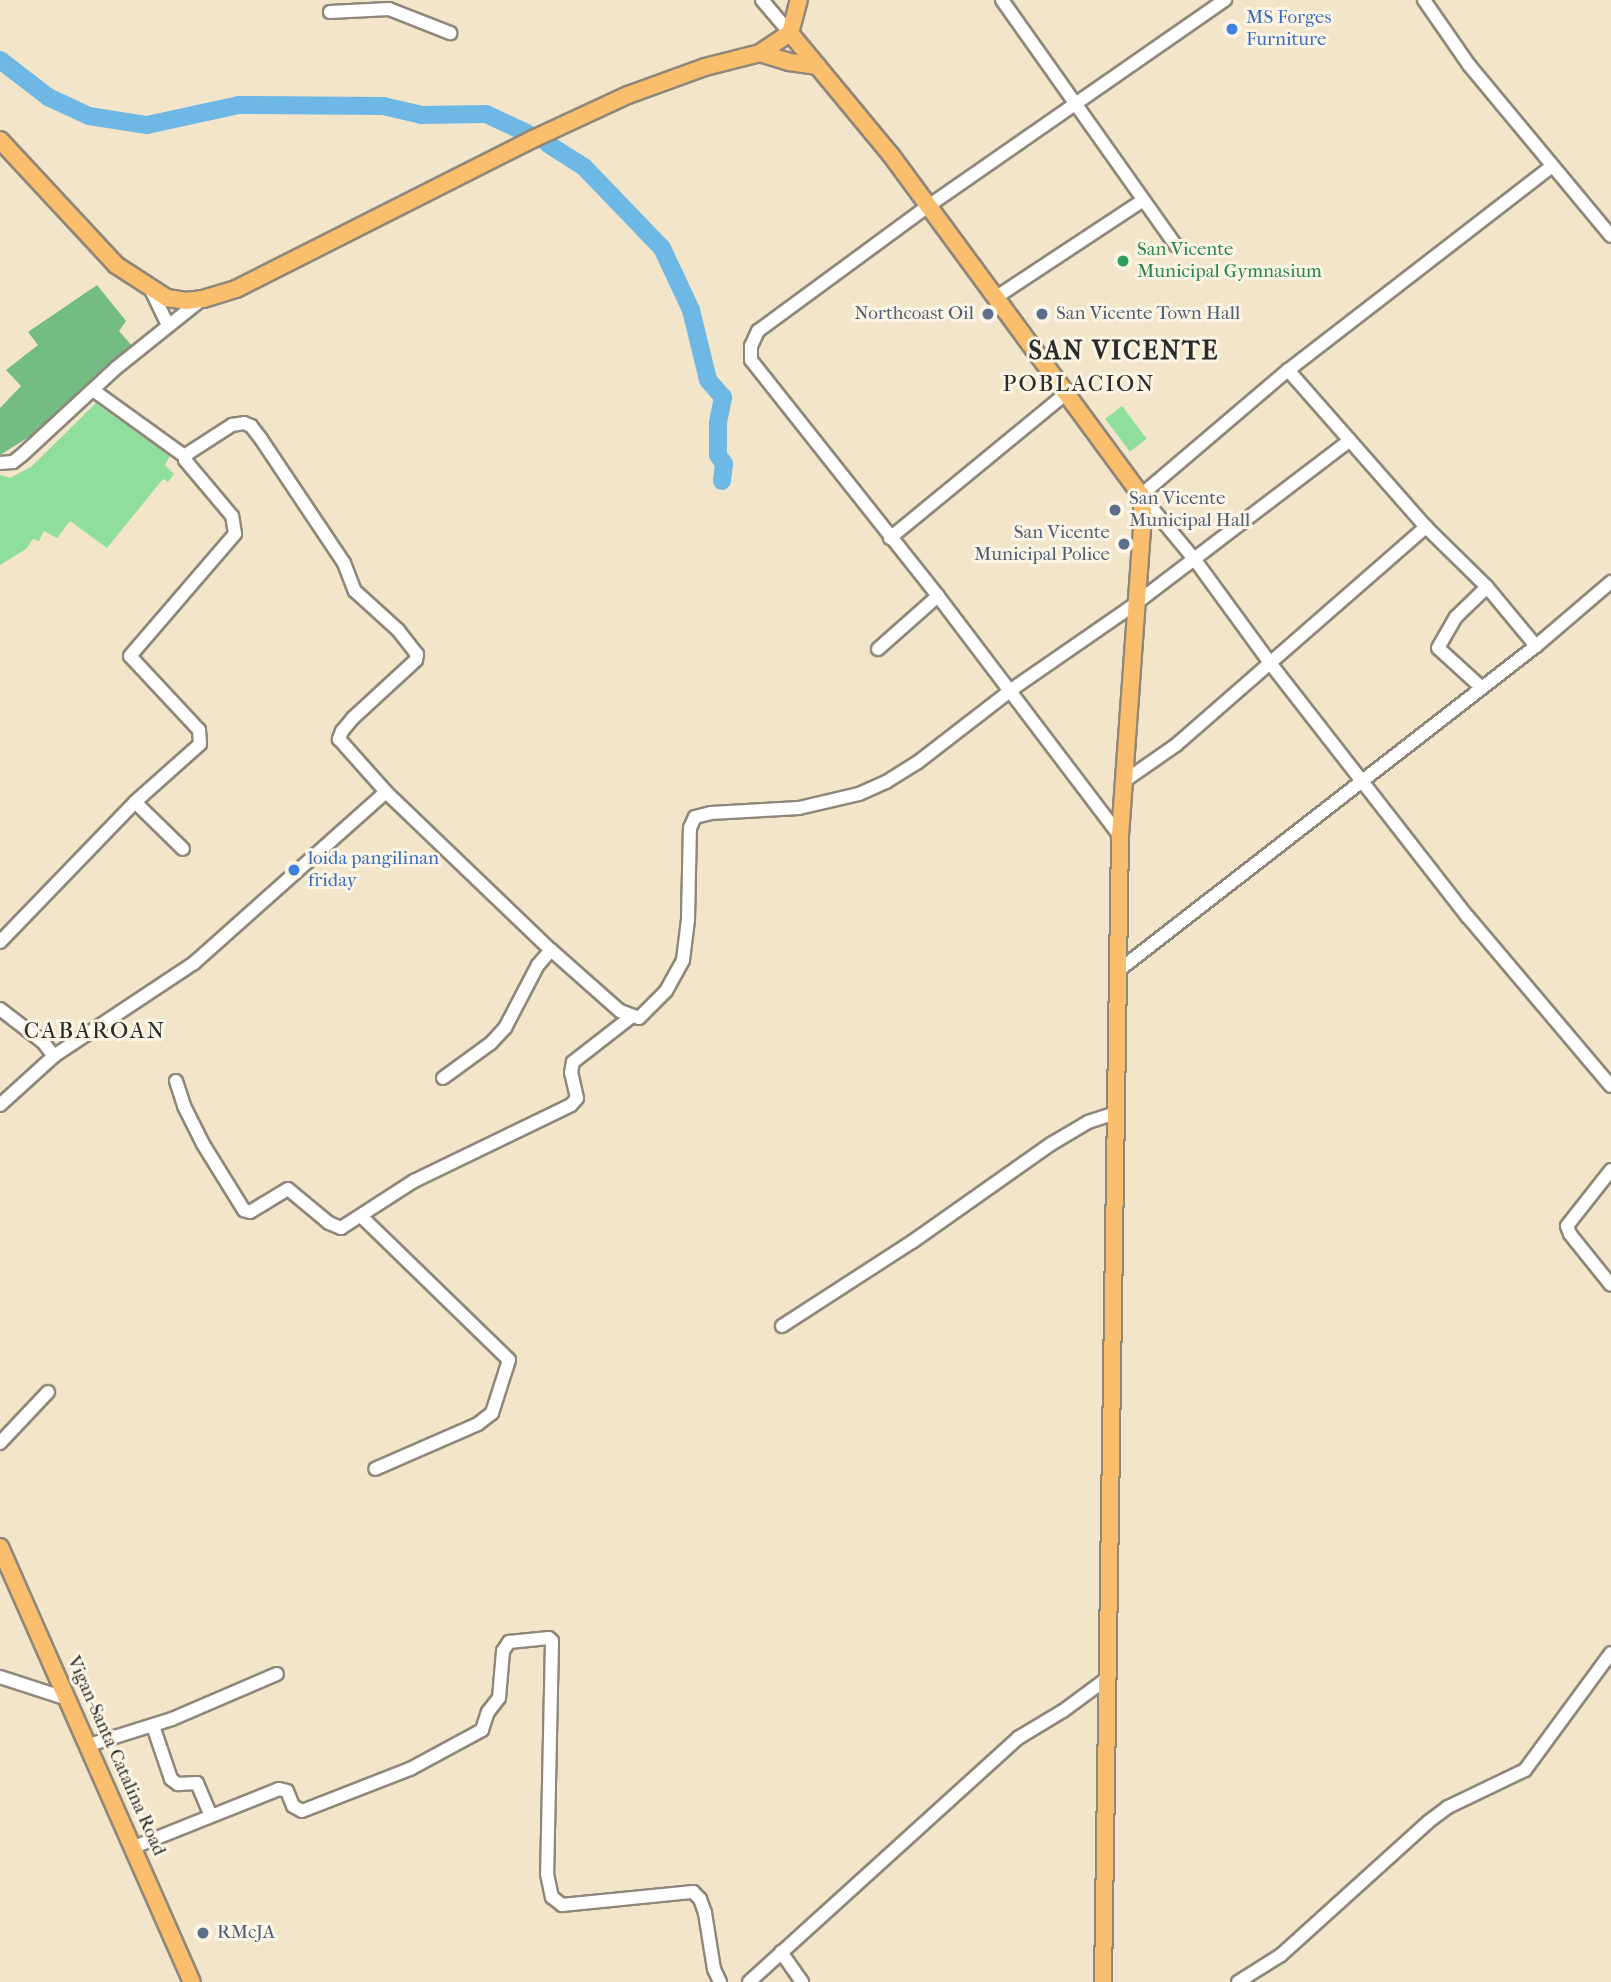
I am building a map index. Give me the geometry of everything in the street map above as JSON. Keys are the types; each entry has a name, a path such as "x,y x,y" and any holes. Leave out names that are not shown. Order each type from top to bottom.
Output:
{"main road":[{"path":"1,143 116,265 167,298 186,301 202,299 236,289 533,139 628,95 705,67 760,53 790,33 799,0"},
{"path":"790,33 891,155 927,208 1141,495 1142,525 1120,836 1103,1982"},
{"path":"760,53 789,62 818,66"},
{"name":"Vigan-Santa Catalina Road","path":"0,1547 192,1982"}],"street":[{"path":"762,0 790,33"},
{"path":"1002,0 1176,246"},
{"path":"1120,836 1011,690 751,360 751,346 758,331 927,208 1225,0"},
{"path":"1424,0 1469,65 1611,236"},
{"path":"330,12 386,5 450,33"},
{"path":"1551,167 1288,370 1141,495 1195,560 1270,663 1468,918 1611,1086"},
{"path":"995,298 1142,201"},
{"path":"150,288 169,325"},
{"path":"0,463 13,461 22,455 93,390 202,299"},
{"path":"1288,370 1426,527 1487,587 1536,646"},
{"path":"93,390 186,457"},
{"path":"890,538 1065,394"},
{"path":"186,457 232,425 244,423 251,426 344,563 355,591 398,630 417,654 416,660 353,718 339,735 343,745 386,792 551,950 620,1011 639,1018 646,1015 666,991 684,960 688,920 690,828 695,817 711,813 799,808 859,794 886,782 918,762 1011,690 1195,560 1350,440"},
{"path":"0,942 135,802 200,744 199,730 130,656 235,534 232,516 186,466 186,457"},
{"path":"1123,782 1176,745 1426,527"},
{"path":"1119,970 1536,646 1611,582"},
{"path":"1482,688 1440,652 1439,645 1456,617 1487,587"},
{"path":"878,649 938,596"},
{"path":"0,1105 54,1056 194,963 386,792"},
{"path":"135,802 183,849"},
{"path":"443,1078 491,1043 505,1028 538,965 551,950"},
{"path":"0,1009 43,1042 54,1056"},
{"path":"176,1081 184,1106 204,1144 244,1210 250,1212 288,1189 336,1228 362,1217 414,1181 571,1105 577,1098 571,1073 573,1062 631,1017"},
{"path":"782,1326 912,1242 1051,1144 1088,1122 1116,1113"},
{"path":"1611,1170 1567,1226 1570,1234 1611,1285"},
{"path":"362,1217 509,1360 492,1413 478,1424 375,1469"},
{"path":"0,1444 48,1392"},
{"path":"134,1847 279,1788 287,1791 293,1806 302,1811 421,1763 482,1730 488,1712 499,1698 503,1651 509,1642 549,1638 552,1641 547,1874 552,1897 562,1905 693,1892 700,1899 705,1913 714,1969 720,1982"},
{"path":"1238,1982 1281,1955 1448,1807 1525,1770 1611,1653"},
{"path":"89,1745 153,1726 278,1674"},
{"path":"0,1677 68,1699"},
{"path":"749,1982 1017,1738 1063,1712 1109,1677"},
{"path":"153,1726 171,1779 178,1784 197,1783 210,1814"},
{"path":"781,1952 802,1982"}],"green space":[{"path":"97,285 126,321 119,331 133,347 37,432 0,455 0,408 21,386 6,370 38,345 28,332"},
{"path":"96,403 170,456 165,465 174,474 168,482 163,479 107,548 70,521 57,538 44,531 39,541 33,539 26,549 0,565 0,475 10,478 31,467"},
{"path":"1122,406 1147,439 1130,451 1105,419"}],"waterway":[{"path":"0,60 48,97 89,116 147,125 239,105 383,106 421,115 486,114 527,133"},
{"path":"548,144 584,167 662,248 691,310 708,380 723,397 718,423 718,455 724,464 722,481"}],"place":[{"name":"MS Forges Furniture","path":"1232,29"},
{"name":"San Vicente Municipal Gymnasium","path":"1123,261"},
{"name":"Northcoast Oil","path":"988,314"},
{"name":"San Vicente Town Hall","path":"1042,314"},
{"name":"San Vicente Municipal Hall","path":"1115,510"},
{"name":"San Vicente Municipal Police","path":"1124,544"},
{"name":"loida pangilinan friday","path":"294,870"},
{"name":"RMcJA","path":"203,1933"}],"district":[{"name":"SAN VICENTE","path":"1124,351"},
{"name":"POBLACION","path":"1079,384"},
{"name":"CABAROAN","path":"95,1031"}]}
